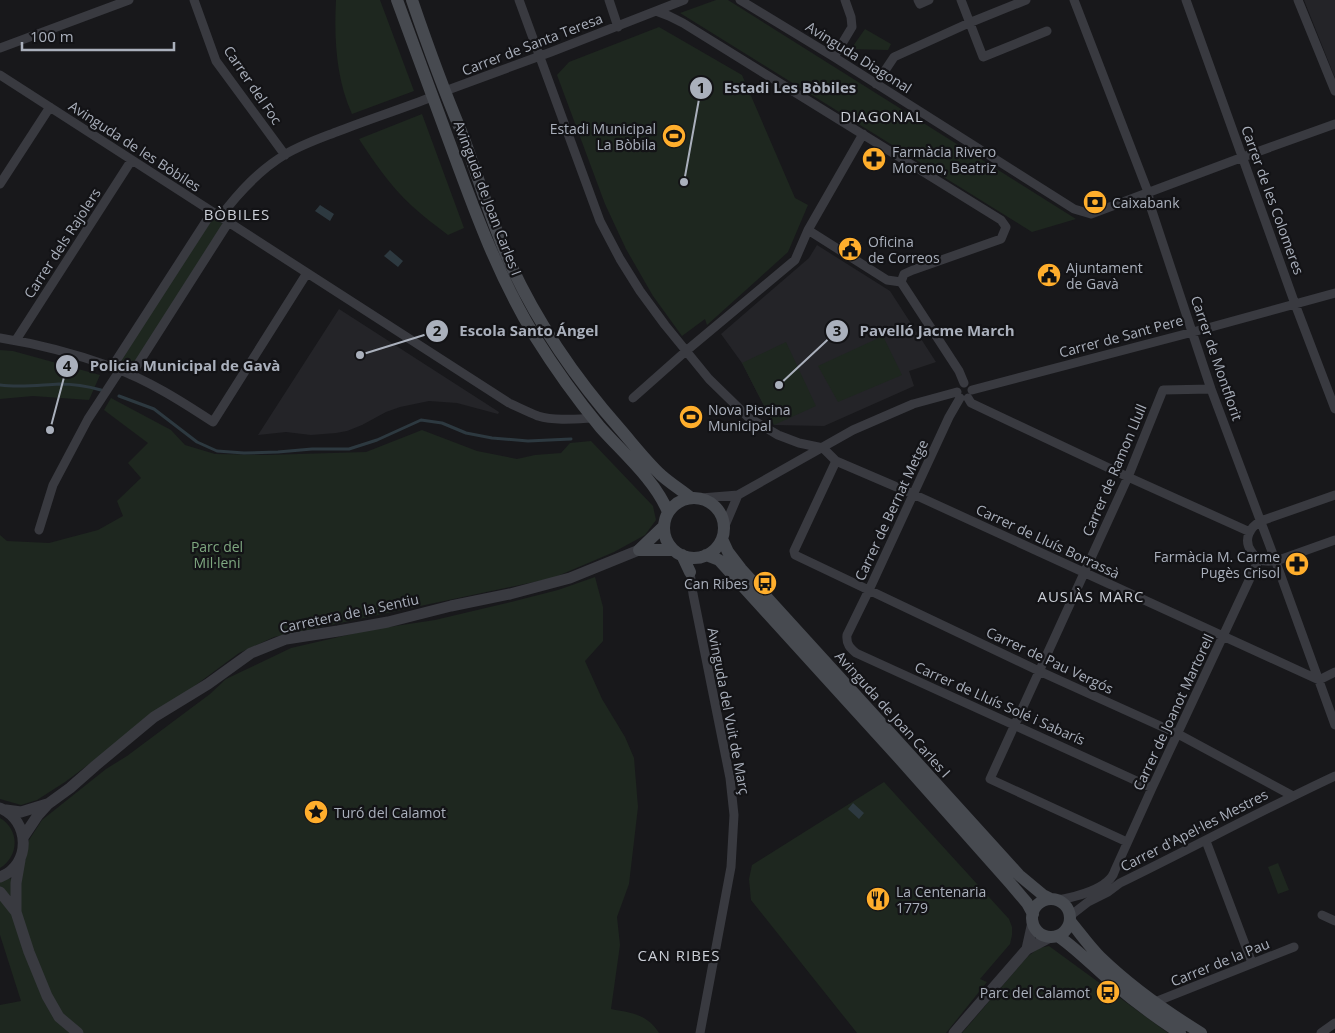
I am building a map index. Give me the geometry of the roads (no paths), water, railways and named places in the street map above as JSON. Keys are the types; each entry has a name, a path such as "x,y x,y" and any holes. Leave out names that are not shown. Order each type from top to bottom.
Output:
{"main road":[{"name":"Avinguda de Joan Carles I","path":"397,0 476,216 494,260 521,314 573,394 648,480 658,493 668,512"},
{"name":"Avinguda de Joan Carles I","path":"412,0 489,212 520,285 572,370 610,418 659,474 696,498"},
{"path":"696,498 711,502 717,508 722,517 723,533 716,548 703,556 690,572 678,552 666,539 664,526 672,506 679,502 696,498"},
{"path":"640,550 664,526"},
{"name":"Avinguda de Joan Carles I","path":"723,533 728,552 741,569 1018,875 1043,895 1055,899"},
{"path":"640,550 678,552 690,558 703,556"},
{"name":"Avinguda de Joan Carles I","path":"703,556 719,560 1010,883 1027,903 1033,918"},
{"path":"1180,1033 1115,986 1069,943 1039,932 1033,918 1035,908 1039,903 1055,899 1062,902 1067,907 1070,919 1099,956 1128,981 1181,1021 1201,1033"},
{"path":"1054,936 1065,932 1070,919"}],"street":[{"path":"0,48 129,0"},
{"name":"Carrer del Foc","path":"194,0 216,61 284,155"},
{"path":"519,0 600,221 640,291 665,325 710,379 749,418 778,435 799,443 823,448"},
{"path":"609,0 618,27"},
{"name":"Carrer de Santa Teresa","path":"445,92 684,0"},
{"name":"Avinguda Diagonal","path":"740,0 834,57 1074,209 1091,214 1148,192"},
{"path":"834,57 852,27 851,16 845,0"},
{"path":"918,0 920,4 929,0"},
{"path":"961,0 983,57 1046,31"},
{"path":"876,84 894,57 1026,0"},
{"name":"Carrer de Montflorit","path":"1074,0 1148,192 1150,205 1211,389 1335,725"},
{"name":"Carrer de les Colomeres","path":"1186,0 1295,304 1335,409"},
{"path":"1298,0 1335,91"},
{"path":"656,11 683,23 863,134 1001,220 1006,227 1001,239 913,270 904,274 901,282"},
{"name":"Avinguda de les Bòbiles","path":"0,75 509,403 534,414 550,418 593,418"},
{"path":"39,530 53,485 116,369 216,214 260,173 284,155 326,136 432,97"},
{"path":"0,184 50,107"},
{"path":"1148,192 1335,124"},
{"path":"633,398 795,260 808,230 863,134"},
{"name":"Carrer dels Rajolers","path":"16,340 131,160"},
{"path":"131,375 228,223"},
{"path":"808,230 887,280 901,282 960,371 964,383"},
{"path":"0,338 65,352 116,369 178,400 213,422 307,273"},
{"name":"Carrer de Sant Pere","path":"972,390 1335,293"},
{"path":"696,498 738,495 853,430 913,404 972,394 970,385 964,383"},
{"path":"964,383 959,386 962,396 971,403 1250,532"},
{"name":"Carrer de Ramon Llull","path":"1127,842 990,779 1085,573 1128,476 1163,390 1211,389"},
{"name":"Carrer de Bernat Metge","path":"847,635 949,417 962,396"},
{"name":"Carrer de Lluís Borrassà","path":"823,448 836,461 913,494 1319,680"},
{"name":"Carrer de Pau Vergós","path":"836,461 794,551 795,555 1039,671 1178,734 1293,796"},
{"path":"723,533 738,495"},
{"path":"1335,495 1261,521 1253,526 1247,539 1248,547 1259,559 1267,561 1276,561 1335,540"},
{"name":"Carretera de la Sentiu","path":"24,836 48,804 70,788 154,717 208,684 252,653 286,639 338,632 510,594 570,578 640,550"},
{"name":"Carrer de Joanot Martorell","path":"1117,880 1127,842 1259,559"},
{"name":"Avinguda del Vuit de Març","path":"690,572 730,778 734,815 731,867 700,1033"},
{"name":"Carrer de Lluís Solé i Sabarís","path":"847,635 846,642 856,653 1152,788"},
{"path":"1319,680 1335,672"},
{"name":"Carrer d'Apel·les Mestres","path":"1070,919 1088,902 1108,892 1117,880 1206,841 1335,776"},
{"name":"Carretera de la Sentiu","path":"3,809 21,812 48,804"},
{"path":"3,809 14,817 24,836 24,848 16,883 16,912 29,952 46,996 59,1017 78,1033"},
{"path":"1206,841 1252,963"},
{"path":"0,877 13,869 20,860"},
{"path":"1055,899 1081,895 1117,880"},
{"path":"0,892 16,912"},
{"path":"1322,915 1335,921"},
{"path":"1027,949 1033,918"},
{"path":"954,1033 1027,949 1054,936"},
{"name":"Carrer de la Pau","path":"1156,1002 1294,947"},
{"path":"1321,1033 1335,1023"}],"waterway":[{"path":"0,385 64,384 101,390"},
{"path":"119,396 154,409 197,442 217,451 244,453 349,449 377,440 421,420 442,423 466,433 492,438 528,441 571,439"}],"place":[{"name":"Estadi Municipal La Bòbila","path":"674,136"},
{"name":"Farmàcia Rivero Moreno, Beatriz","path":"874,159"},
{"name":"Estadi Les Bòbiles","path":"684,182"},
{"name":"Caixabank","path":"1095,202"},
{"name":"Oficina de Correos","path":"850,249"},
{"name":"Ajuntament de Gavà","path":"1049,275"},
{"name":"Escola Santo Ángel","path":"360,355"},
{"name":"Pavelló Jacme March","path":"779,385"},
{"name":"Nova Piscina Municipal","path":"691,417"},
{"name":"Policia Municipal de Gavà","path":"50,430"},
{"name":"Farmàcia M. Carme Pugès Crisol","path":"1297,564"},
{"name":"Can Ribes","path":"765,583"},
{"name":"Turó del Calamot","path":"316,812"},
{"name":"La Centenaria 1779","path":"878,899"},
{"name":"Parc del Calamot","path":"1108,992"}],"district":[{"name":"DIAGONAL","path":"882,116"},
{"name":"BÒBILES","path":"237,214"},
{"name":"AUSIÀS MARC","path":"1091,596"},
{"name":"CAN RIBES","path":"679,955"}],"park label":[{"name":"Parc del Mil·leni","path":"217,554"}]}
